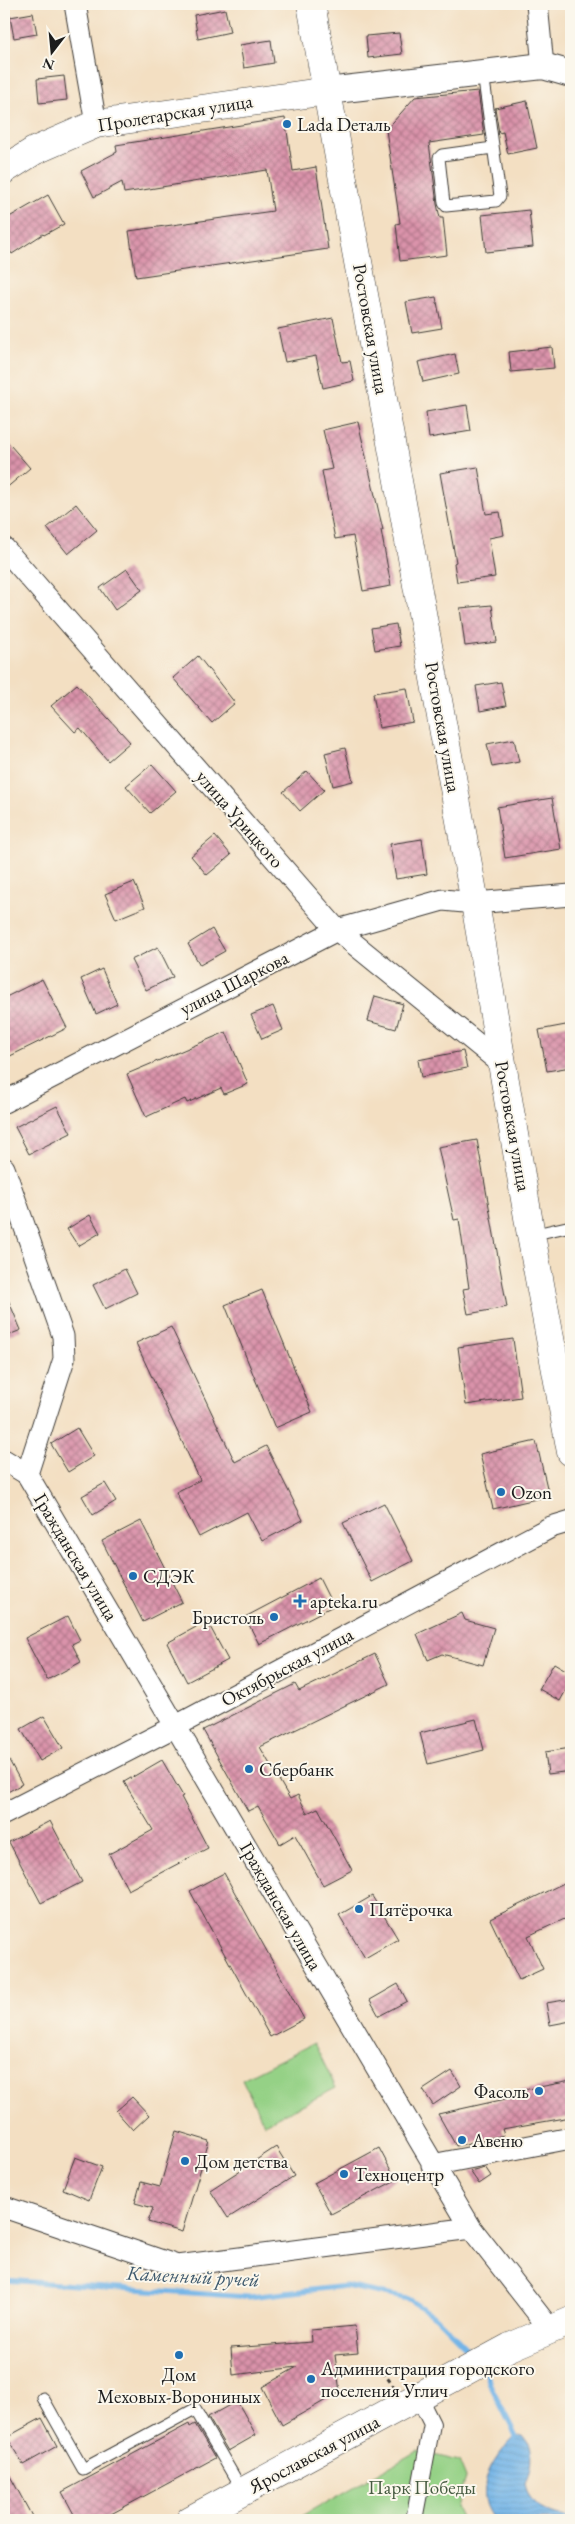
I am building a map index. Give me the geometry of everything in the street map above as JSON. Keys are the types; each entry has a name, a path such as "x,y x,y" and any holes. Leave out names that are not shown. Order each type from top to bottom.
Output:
{"main road":[{"name":"Ростовская улица","path":"311,4 475,903 531,1235 571,1452"},
{"name":"Пролетарская улица","path":"4,170 34,151 96,124 327,90"},
{"name":"Ярославская улица","path":"190,2520 419,2398 510,2347 561,2325"}],"street":[{"path":"75,4 96,124"},
{"path":"537,4 542,66"},
{"path":"327,90 542,66 571,74"},
{"name":"улица Урицкого","path":"4,548 337,930 502,1064"},
{"name":"улица Шаркова","path":"4,1102 337,930 443,900 475,903 571,895"},
{"name":"Гражданская улица","path":"4,1168 63,1336 64,1359 27,1474"},
{"name":"Гражданская улица","path":"4,1460 27,1474 470,2228 561,2325"},
{"name":"Октябрьская улица","path":"4,1814 176,1726 551,1527 571,1521"},
{"path":"432,2165 571,2138"},
{"path":"4,2208 177,2266 470,2228"},
{"path":"414,2520 432,2424 419,2398"}],"lane":[{"path":"484,73 493,148 499,199 446,206 444,203 439,158 442,155 493,148"},
{"path":"531,1235 571,1226"},
{"path":"42,2398 83,2469 195,2409 242,2492"}],"green space":[{"path":"314,2043 336,2088 264,2124 242,2079"},
{"name":"Парк Победы","path":"417,2451 459,2461 466,2478 456,2508 462,2520 296,2520"}],"water":[{"path":"516,2436 523,2436 529,2447 531,2459 525,2484 531,2499 542,2509 555,2515 571,2517 571,2520 494,2520 485,2497 485,2486 488,2475 499,2454"}],"building":[{"path":"225,9 230,32 198,39 194,15"},
{"path":"33,13 37,34 14,38 10,17"},
{"path":"399,33 402,54 368,58 366,36"},
{"path":"271,40 274,63 244,68 240,45"},
{"path":"64,76 67,100 39,103 37,79"},
{"path":"478,91 484,135 429,143 437,204 440,218 443,218 447,255 400,261 396,224 400,223 386,130 415,97"},
{"path":"527,101 537,148 508,154 503,132 499,133 495,108"},
{"path":"285,118 293,171 316,167 328,249 136,277 129,231 273,211 267,170 124,193 122,182 94,197 81,171 117,152 116,145"},
{"path":"48,195 64,224 43,234 12,254 4,242 4,220"},
{"path":"529,210 533,247 486,252 482,215"},
{"path":"436,297 442,328 412,333 406,302"},
{"path":"333,318 342,362 350,361 354,381 323,388 316,356 285,362 278,329"},
{"path":"552,347 554,368 511,372 509,352"},
{"path":"455,354 459,374 423,382 418,362"},
{"path":"467,405 471,431 429,438 426,412"},
{"path":"358,422 383,530 381,530 391,586 363,591 353,536 335,539 322,471 332,469 323,430"},
{"path":"4,438 30,468 4,490"},
{"path":"478,467 486,514 500,512 504,535 489,538 495,577 457,582 454,563 456,562 440,473"},
{"path":"76,504 97,530 68,554 47,528"},
{"path":"127,569 142,590 115,610 100,588"},
{"path":"492,605 497,642 465,646 460,608"},
{"path":"396,624 400,646 375,650 371,628"},
{"path":"198,656 235,703 212,723 173,678"},
{"path":"501,682 506,706 480,711 476,686"},
{"path":"77,684 130,742 108,761 80,728 75,732 51,706"},
{"path":"407,688 413,722 379,728 373,693"},
{"path":"514,739 519,762 492,767 487,744"},
{"path":"345,748 353,781 333,786 325,753"},
{"path":"152,764 176,791 150,813 126,786"},
{"path":"307,771 324,790 300,811 283,792"},
{"path":"552,798 561,849 505,858 497,807"},
{"path":"215,836 231,855 207,875 191,856"},
{"path":"422,839 427,874 396,879 390,844"},
{"path":"134,882 145,907 116,919 105,894"},
{"path":"212,929 225,951 200,965 188,944"},
{"path":"158,947 173,977 146,990 131,960"},
{"path":"102,969 117,1004 96,1014 81,979"},
{"path":"42,979 67,1028 4,1059 4,998"},
{"path":"375,996 403,1004 396,1029 368,1021"},
{"path":"273,1006 283,1030 262,1039 251,1015"},
{"path":"571,1024 571,1067 547,1071 539,1030"},
{"path":"226,1032 248,1084 224,1094 221,1088 187,1103 185,1099 146,1117 127,1074"},
{"path":"463,1051 467,1068 421,1077 418,1060"},
{"path":"57,1106 71,1133 29,1154 15,1127"},
{"path":"477,1140 507,1307 468,1314 463,1289 469,1288 459,1219 454,1220 438,1147"},
{"path":"90,1215 100,1233 78,1246 67,1229"},
{"path":"125,1269 137,1293 105,1309 93,1285"},
{"path":"4,1290 21,1330 4,1337"},
{"path":"262,1290 312,1412 275,1428 225,1305"},
{"path":"171,1327 235,1462 266,1446 303,1520 262,1541 247,1512 199,1537 176,1492 200,1480 136,1343"},
{"path":"513,1339 521,1397 466,1405 458,1347"},
{"path":"77,1428 94,1456 68,1472 51,1444"},
{"path":"536,1441 549,1496 493,1509 480,1454"},
{"path":"105,1483 116,1501 93,1515 82,1496"},
{"path":"384,1503 413,1561 372,1582 343,1523"},
{"path":"141,1521 182,1602 143,1622 102,1541"},
{"path":"319,1578 333,1606 259,1644 245,1617"},
{"path":"462,1613 465,1620 494,1628 483,1665 442,1654 428,1660 417,1634"},
{"path":"68,1616 80,1640 72,1644 81,1662 47,1680 25,1638"},
{"path":"207,1621 228,1660 187,1682 167,1643"},
{"path":"375,1654 389,1684 260,1747 290,1799 298,1795 307,1813 318,1808 352,1870 323,1885 295,1835 280,1844 258,1806 248,1811 203,1730 295,1684 299,1691"},
{"path":"554,1663 571,1673 571,1681 560,1701 539,1689"},
{"path":"44,1716 63,1748 40,1761 21,1729"},
{"path":"476,1719 484,1750 428,1764 420,1733"},
{"path":"571,1748 571,1771 548,1774 545,1752"},
{"path":"4,1751 22,1784 4,1794"},
{"path":"162,1760 183,1796 181,1797 208,1848 128,1890 109,1854 153,1830 124,1782"},
{"path":"50,1821 82,1882 41,1903 9,1842"},
{"path":"224,1873 304,2019 270,2037 190,1891"},
{"path":"566,1882 571,1893 571,1916 528,1936 543,1969 519,1980 490,1919"},
{"path":"372,1896 398,1939 365,1958 339,1915"},
{"path":"398,1984 407,2001 379,2016 370,2000"},
{"path":"571,1999 571,2021 550,2025 546,2003"},
{"path":"452,2071 461,2086 433,2105 423,2090"},
{"path":"571,2081 571,2117 502,2129 504,2135 456,2146 438,2114 519,2096 518,2091"},
{"path":"132,2097 149,2115 133,2130 116,2111"},
{"name":"Дом детства","path":"176,2131 209,2141 182,2232 148,2222 153,2208 135,2203 141,2182 160,2187"},
{"path":"276,2147 294,2176 228,2218 210,2190"},
{"path":"379,2148 396,2180 331,2214 314,2183"},
{"path":"75,2157 102,2167 89,2200 63,2189"},
{"path":"485,2167 491,2176 479,2184 470,2171"},
{"name":"Администрация городского поселения Углич","path":"355,2326 358,2353 335,2355 340,2392 282,2425 262,2387 297,2367 233,2375 231,2348 312,2342 311,2330"},
{"path":"237,2401 256,2435 228,2451 208,2417"},
{"path":"42,2418 57,2446 23,2465 7,2437"},
{"path":"189,2424 190,2427 195,2424 215,2458 100,2520 77,2520 62,2492"},
{"path":"4,2465 34,2520 4,2520"}],"waterway":[{"name":"Каменный ручей","path":"4,2280 249,2297 346,2286 408,2299 436,2317 475,2356"},
{"name":"Каменный ручей","path":"485,2368 490,2384 516,2436 515,2440"}],"place":[{"name":"Lada Dеталь","path":"287,124"},
{"name":"Ozon","path":"501,1492"},
{"name":"СДЭК","path":"133,1576"},
{"name":"apteka.ru","path":"300,1601"},
{"name":"Бристоль","path":"274,1617"},
{"name":"Сбербанк","path":"249,1769"},
{"name":"Пятёрочка","path":"359,1909"},
{"name":"Фасоль","path":"539,2091"},
{"name":"Авеню","path":"462,2140"},
{"name":"Дом детства","path":"185,2161"},
{"name":"Техноцентр","path":"344,2174"},
{"name":"Дом Меховых-Ворониных","path":"179,2355"},
{"name":"Администрация городского поселения Углич","path":"311,2379"}]}
